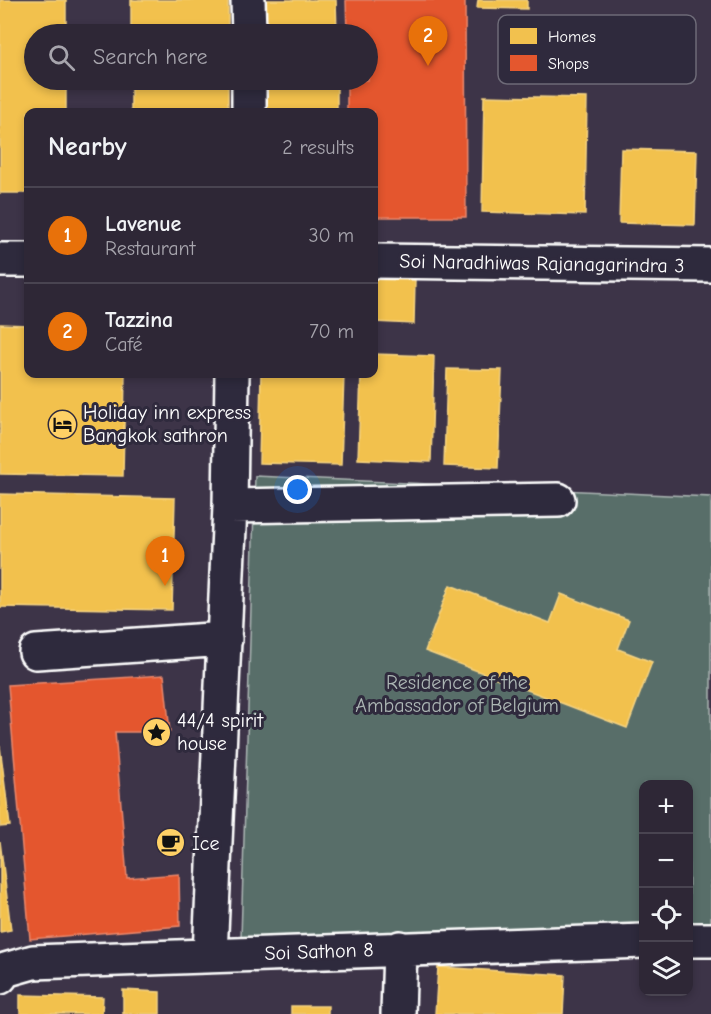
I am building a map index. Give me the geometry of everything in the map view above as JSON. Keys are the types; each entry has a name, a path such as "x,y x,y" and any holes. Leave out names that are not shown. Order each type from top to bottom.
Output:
{"street":[{"path":"248,0 249,24"},
{"path":"249,90 249,108"},
{"path":"0,260 24,260"},
{"name":"Soi Naradhiwas Rajanagarindra 3","path":"378,261 711,265"},
{"path":"210,955 225,639 232,378"},
{"path":"230,506 558,500"},
{"path":"36,651 225,639"},
{"path":"693,940 711,940"},
{"name":"Soi Sathon 8","path":"0,977 5,970 33,962 639,941"},
{"path":"398,1014 400,948"}],"green space":[{"name":"Residence of the Ambassador of Belgium","path":"255,476 711,497 711,928 693,928 693,780 639,780 639,929 241,938"}],"building: Homes":[{"path":"0,0 66,0 66,24 24,24 24,90 66,90 66,108 24,108 24,193 0,193"},
{"path":"131,0 228,0 228,24 131,24"},
{"path":"256,0 336,0 337,24 257,24"},
{"path":"478,0 527,0 527,9 477,8"},
{"path":"131,90 228,90 228,108 131,108"},
{"path":"258,90 337,90 337,108 259,108"},
{"path":"484,96 587,98 585,215 482,212"},
{"path":"621,149 697,151 695,225 619,223"},
{"path":"378,277 415,279 414,324 378,322"},
{"name":"Holiday inn express Bangkok sathron","path":"0,324 24,325 24,378 125,378 123,476 0,474"},
{"path":"378,354 434,356 431,462 358,459 361,378 378,378"},
{"path":"447,369 502,370 498,468 444,466"},
{"path":"261,378 344,378 341,465 259,463"},
{"path":"0,494 175,498 172,610 0,607"},
{"path":"450,585 550,623 561,594 629,620 618,649 652,662 627,728 425,651"},
{"path":"0,746 10,826 0,827"},
{"path":"0,841 11,930 0,932"},
{"path":"438,967 565,975 563,1014 435,1014"},
{"path":"123,990 160,992 160,1014 123,1014"},
{"path":"20,995 103,997 102,1014 20,1014"},
{"path":"291,1006 328,1006 328,1014 291,1014"}],"building: Shops":[{"path":"346,0 465,0 466,217 378,217 378,108 347,108 347,90 378,90 378,24 347,24"},
{"path":"164,675 170,732 115,732 127,878 179,874 180,926 30,939 8,685"}],"place":[{"name":"Tazzina","path":"428,66"},
{"name":"Holiday inn express Bangkok sathron","path":"62,424"},
{"name":"Lavenue","path":"165,586"},
{"name":"44/4 spirit house","path":"156,732"},
{"name":"Ice","path":"171,843"}]}
